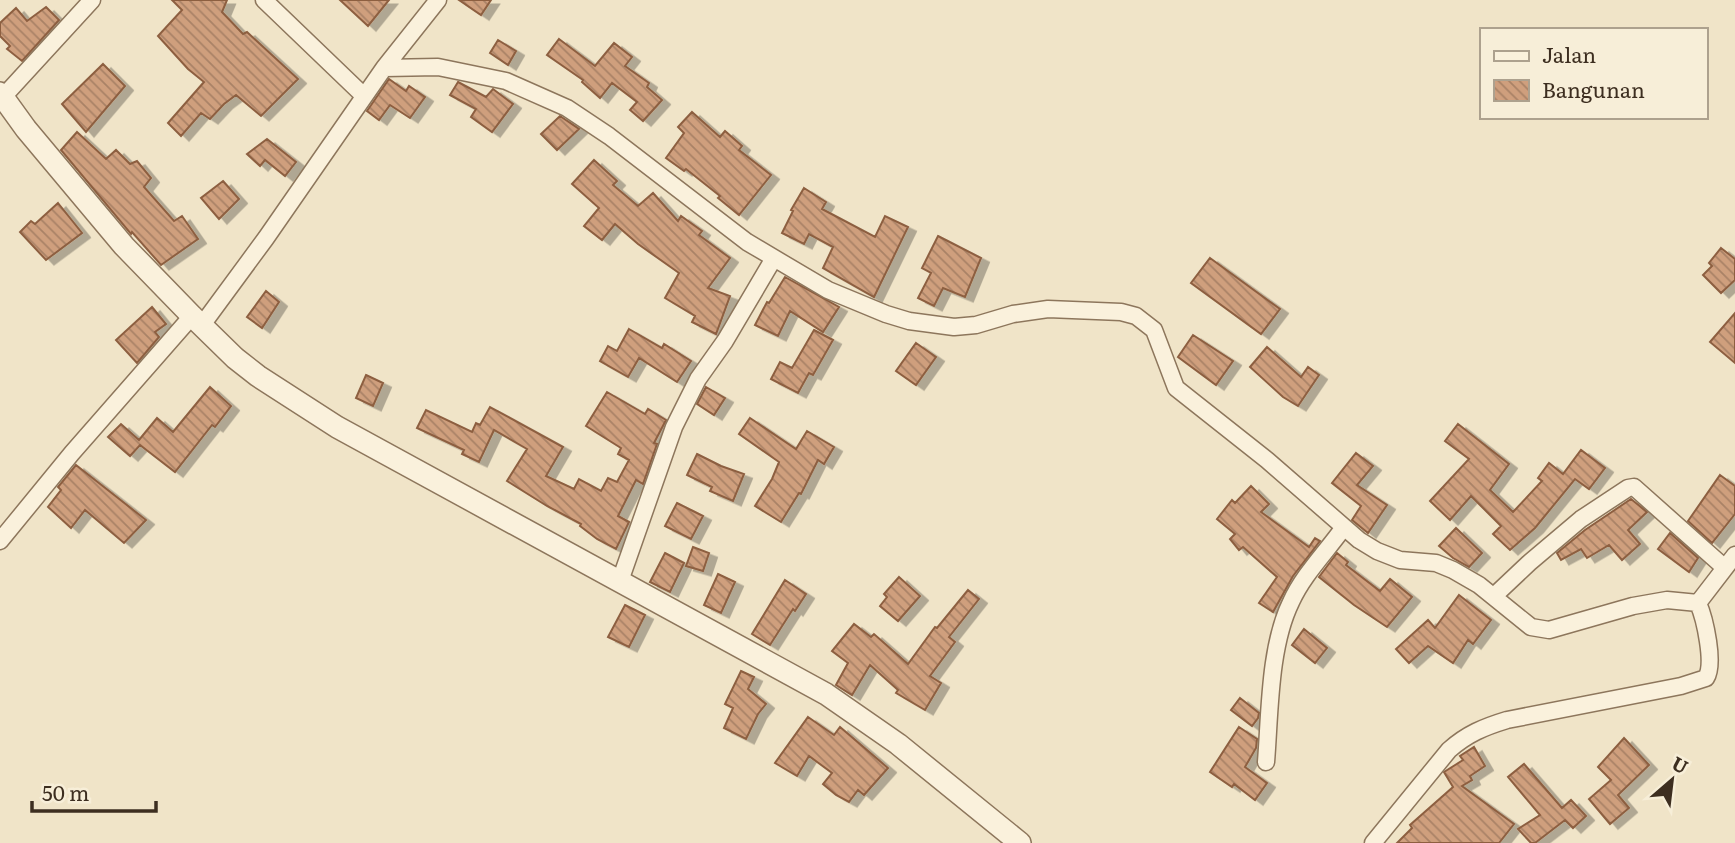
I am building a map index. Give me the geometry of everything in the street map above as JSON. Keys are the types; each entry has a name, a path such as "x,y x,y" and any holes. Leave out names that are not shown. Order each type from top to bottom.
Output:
{"street":[{"path":"92,0 2,95 41,147 124,246 235,358 337,427 826,694 898,744 1020,843"},
{"path":"264,0 364,96"},
{"path":"0,541 72,453 197,321 259,248 384,68 438,0"},
{"path":"384,68 438,67 480,75 506,81 557,103 609,136 712,217 774,258 828,290 909,321 954,327 976,325 1013,314 1048,309 1121,312 1136,316 1154,330 1176,388 1267,460 1359,540 1390,557 1444,566 1466,577 1494,596 1523,622 1539,630 1566,626 1667,600 1700,608"},
{"path":"621,581 674,427 698,379 774,258"},
{"path":"1373,843 1449,750 1480,728 1507,720 1681,686 1706,678 1711,666 1700,608 1730,561 1634,487 1628,488 1581,519 1494,596"},
{"path":"1266,762 1275,663 1284,619 1298,589 1344,527"}],"building":[{"path":"172,0 227,0 222,12 243,34 247,32 298,79 261,116 236,95 210,119 201,113 181,136 168,123 204,82 188,69 158,36 182,10"},
{"path":"340,0 389,0 368,26"},
{"path":"459,0 491,0 481,15"},
{"path":"46,7 59,20 22,61 7,49 10,46 0,36 0,23 16,8 27,21"},
{"path":"559,39 595,66 614,43 632,57 625,66 649,83 647,87 662,100 643,121 630,110 637,102 612,83 600,98 582,82 583,80 547,55"},
{"path":"498,40 516,51 508,65 490,53"},
{"path":"103,64 125,86 86,132 62,104"},
{"path":"389,79 406,91 409,86 425,97 410,118 390,105 379,120 367,111"},
{"path":"458,82 486,97 493,89 513,104 492,132 471,117 476,109 450,95"},
{"path":"692,112 720,137 725,131 742,146 739,150 771,175 739,215 686,169 684,171 666,158 684,133 678,127"},
{"path":"560,116 579,129 557,150 541,134"},
{"path":"77,132 106,159 116,150 130,164 137,161 151,178 144,187 174,221 182,216 198,239 161,265 132,232 131,234 61,150"},
{"path":"267,139 296,162 285,176 265,160 260,166 247,154"},
{"path":"594,160 617,181 613,185 638,206 653,193 678,221 681,216 702,231 699,235 730,258 708,288 730,296 716,334 692,322 695,316 665,298 679,273 615,224 602,240 584,226 599,208 572,184"},
{"path":"223,181 239,199 219,219 201,198"},
{"path":"804,188 826,202 822,209 875,237 885,216 908,227 874,297 823,268 833,247 809,234 804,244 782,233"},
{"path":"58,203 82,233 46,260 20,232 31,221 35,224"},
{"path":"938,236 981,258 965,297 943,288 934,306 918,298 931,273 922,268"},
{"path":"1721,248 1735,259 1735,280 1721,293 1703,275 1712,266 1709,263"},
{"path":"1210,258 1280,309 1261,334 1191,283"},
{"path":"785,277 839,307 823,332 790,311 778,336 755,325"},
{"path":"266,291 279,302 262,328 247,317"},
{"path":"152,307 166,324 155,332 159,337 137,363 116,340"},
{"path":"1735,313 1735,363 1710,342"},
{"path":"629,329 662,348 664,344 691,361 677,382 639,358 628,377 600,361 608,346 617,351"},
{"path":"814,330 833,340 813,375 809,373 798,393 771,379 780,362 792,368"},
{"path":"1193,335 1233,361 1216,385 1178,357"},
{"path":"916,343 936,357 916,385 896,371"},
{"path":"1267,347 1301,377 1308,367 1319,375 1298,406 1283,397 1250,367"},
{"path":"366,375 383,383 373,406 356,398"},
{"path":"210,387 231,406 215,427 212,425 175,472 140,445 130,456 108,437 121,424 139,440 157,418 173,432"},
{"path":"706,387 725,398 714,415 697,404"},
{"path":"607,392 645,414 648,409 666,420 654,443 657,444 643,484 636,480 618,516 629,522 616,549 597,539 580,526 581,524 507,481 527,449 494,430 479,462 462,454 464,450 417,428 426,410 472,432 476,423 480,425 490,407 563,447 546,476 574,489 579,479 601,491 608,478 617,482 629,460 618,454 621,448 586,426"},
{"path":"750,418 796,449 807,431 834,447 824,464 818,460 801,494 799,493 781,522 755,506 779,462 739,434"},
{"path":"1458,424 1509,464 1490,490 1513,512 1542,481 1538,478 1549,463 1563,474 1581,450 1605,468 1589,489 1575,479 1535,528 1510,550 1493,534 1501,526 1471,496 1450,520 1430,501 1469,459 1445,441"},
{"path":"1356,453 1373,466 1357,485 1387,505 1368,533 1352,520 1361,506 1332,483"},
{"path":"697,454 744,474 733,501 710,491 712,487 687,475"},
{"path":"76,465 146,520 124,543 85,510 71,528 48,507 61,490 58,487"},
{"path":"1720,475 1735,486 1735,514 1712,543 1688,521"},
{"path":"1251,486 1269,504 1261,512 1309,547 1315,538 1320,541 1293,576 1273,612 1259,603 1277,577 1243,547 1239,550 1230,539 1235,534 1217,519 1232,500 1235,503"},
{"path":"1631,499 1647,512 1628,530 1640,544 1622,560 1609,545 1587,558 1581,549 1561,560 1557,553"},
{"path":"677,503 703,516 691,539 665,526"},
{"path":"1456,528 1482,553 1469,567 1439,546"},
{"path":"1670,533 1698,558 1689,572 1658,549"},
{"path":"693,547 709,553 703,571 686,566"},
{"path":"665,553 684,563 670,592 650,582"},
{"path":"1337,553 1348,562 1346,565 1380,591 1390,579 1412,597 1387,627 1319,577"},
{"path":"718,574 735,582 721,613 704,605"},
{"path":"899,577 920,596 898,621 880,606 887,597 884,594"},
{"path":"785,580 806,594 770,645 752,634"},
{"path":"968,590 979,599 949,637 955,642 930,676 941,683 925,710 896,693 898,690 870,665 852,695 836,685 848,663 832,651 854,624 871,637 874,634 908,664 935,627 937,628"},
{"path":"1459,595 1491,620 1473,644 1468,640 1453,663 1428,646 1409,663 1396,649 1428,620 1435,628"},
{"path":"625,605 645,615 629,647 608,637"},
{"path":"1304,629 1327,648 1315,663 1292,645"},
{"path":"741,671 754,677 748,689 766,704 746,739 724,728 733,708 725,704"},
{"path":"1240,698 1259,713 1252,726 1231,710"},
{"path":"808,717 834,735 840,727 888,768 864,795 858,790 849,802 836,795 823,784 832,773 809,756 797,776 775,763"},
{"path":"1239,727 1257,739 1256,748 1245,767 1267,783 1255,800 1234,784 1232,787 1210,772"},
{"path":"1624,738 1649,765 1618,795 1629,808 1610,824 1589,799 1611,780 1598,767"},
{"path":"1474,747 1485,766 1470,776 1472,780 1462,786 1514,824 1499,843 1397,843 1412,828 1410,825 1453,787 1444,772 1463,760 1460,756"},
{"path":"1524,764 1562,808 1571,800 1586,816 1573,828 1565,820 1535,843 1531,843 1518,829 1540,815 1508,777"}]}
